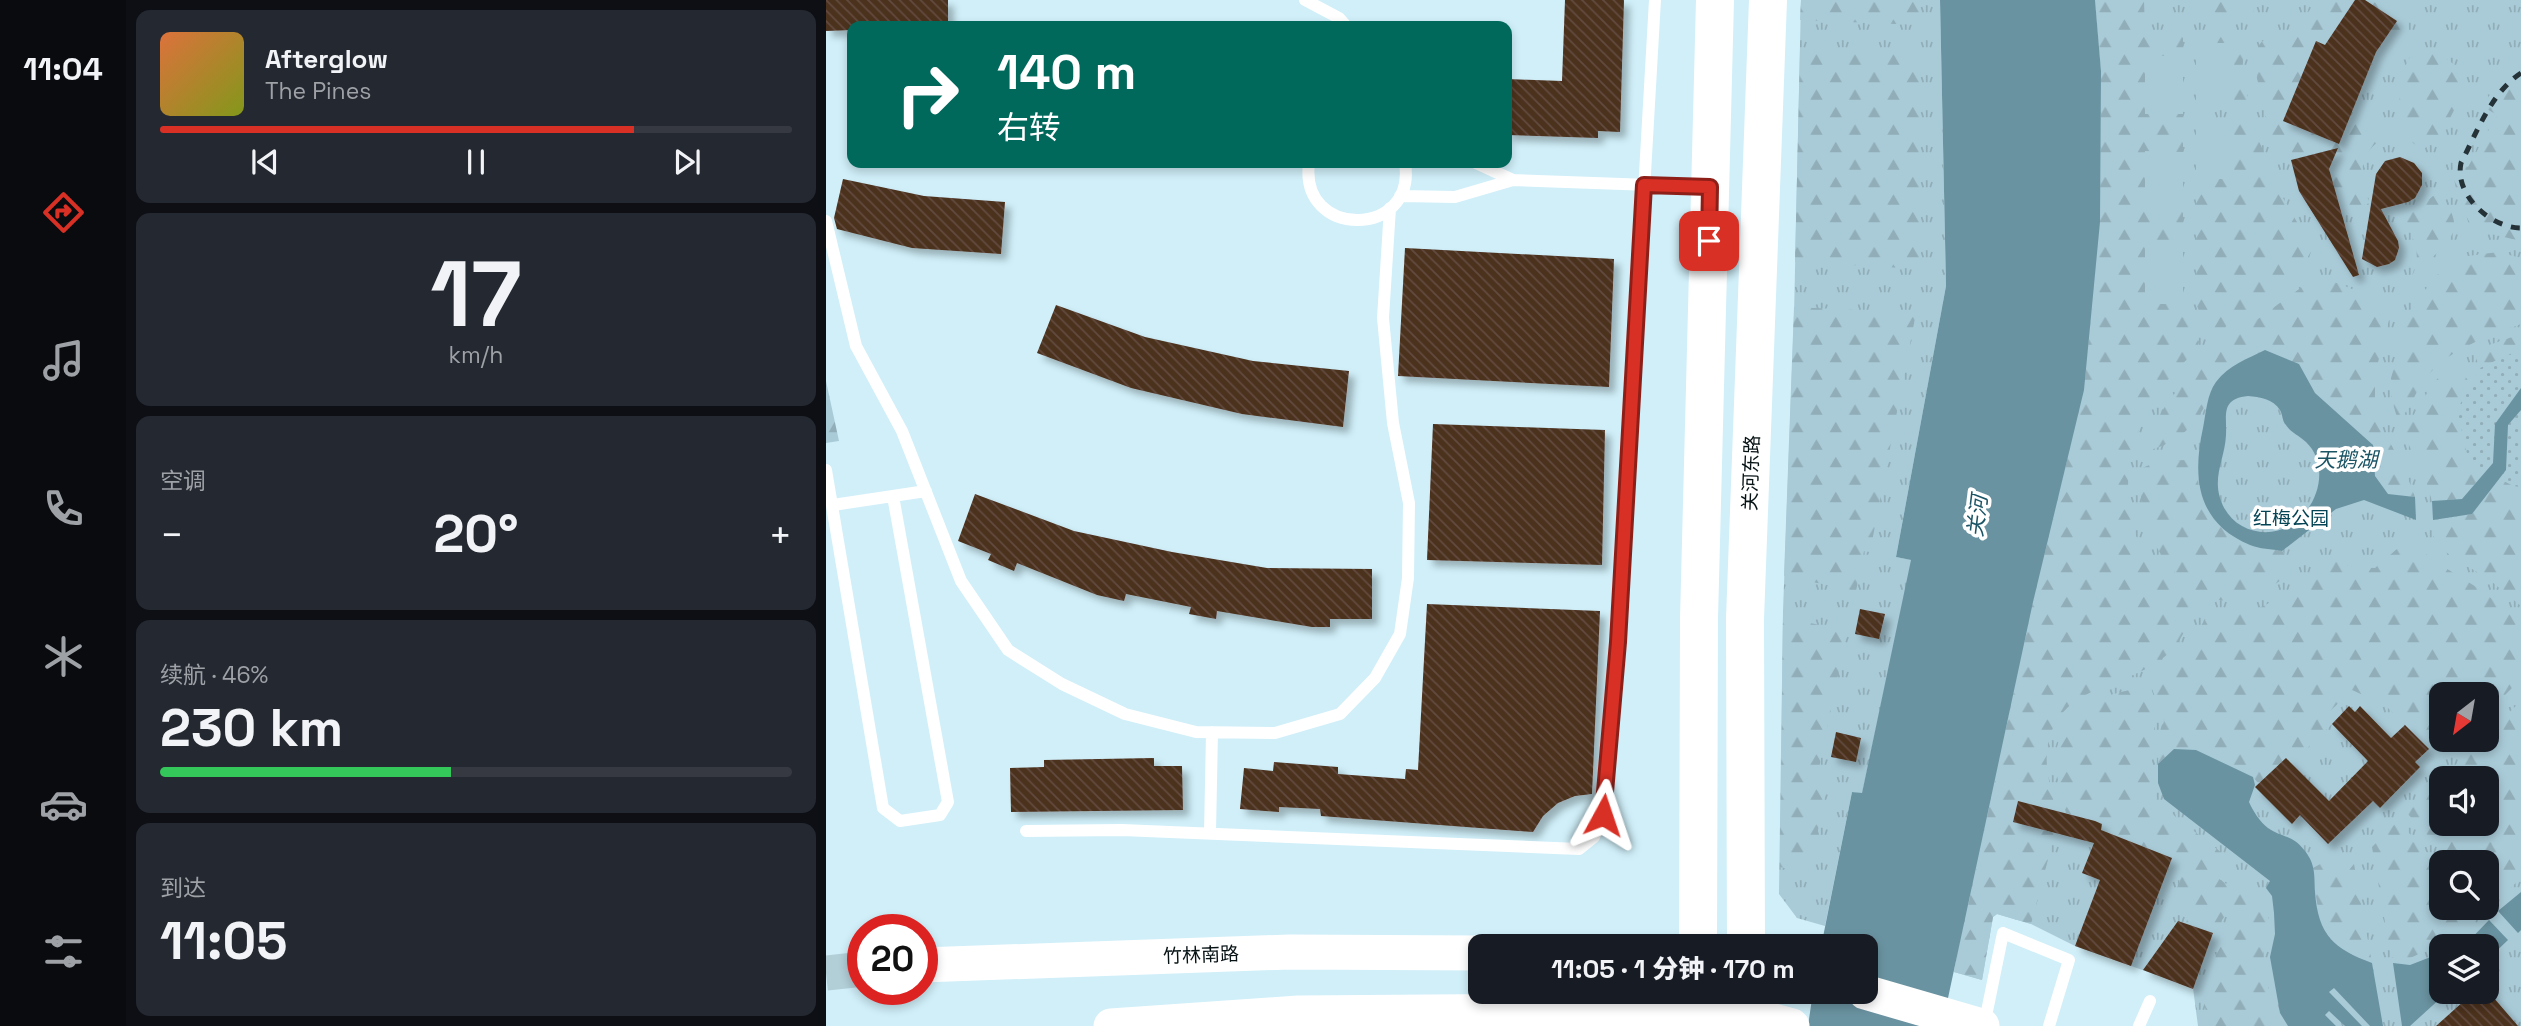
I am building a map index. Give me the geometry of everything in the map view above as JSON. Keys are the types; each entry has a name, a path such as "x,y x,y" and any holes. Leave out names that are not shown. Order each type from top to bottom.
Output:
{"main road":[{"path":"1698,934 1699,619 1715,0"},
{"name":"关河东路","path":"1745,934 1745,619 1768,0"},
{"name":"竹林南路","path":"938,964 1289,952 1468,953"},
{"path":"1878,996 1981,1026"},
{"path":"1111,1026 1298,1013 1698,1009 1744,1011 1792,1026"}],"lane":[{"path":"1026,831 1122,830 1579,849 1594,837 1603,815 1618,642 1655,0"},
{"path":"1310,1 1342,21"},
{"path":"1309,168 1311,190 1320,204 1332,214 1347,220 1362,221 1377,217 1390,208 1400,196 1405,182 1405,168"},
{"path":"1487,168 1513,180"},
{"path":"1400,196 1455,197 1513,180 1710,187"},
{"path":"826,221 856,346 902,431 961,581 1008,650 1062,684 1125,714 1196,732 1275,733 1340,714 1375,678 1400,634 1408,578 1409,503 1393,424 1383,318 1390,208"},
{"path":"826,470 883,808 900,821 940,815 948,802 893,496"},
{"path":"833,505 926,491"},
{"path":"1210,833 1212,732"},
{"path":"1981,1026 2003,933 2069,960 2049,1026"},
{"path":"2139,1026 2150,1001"}],"green space":[{"path":"1801,0 1940,0 1946,286 1896,557 1912,560 1862,794 1852,792 1825,926 1797,918 1779,894 1783,611 1794,315"},
{"path":"1801,0 1920,0 1920,25 1800,20"},
{"name":"红梅公园","path":"2095,0 2521,0 2521,1026 2198,1026 2193,988 2075,946 2031,924 1997,914 1993,917 1982,980 1954,972 2101,71"},
{"path":"2095,0 2144,0 2145,30 2183,30 2183,56 2146,56 2145,113 2183,114 2183,152 2145,152 2145,208 2183,209 2183,247 2145,247 2146,304 2183,304 2199,342 2197,350 2165,383 2142,422 2134,443 2128,487 2133,524 2144,555 2164,579 2195,604 2195,608 2183,634 2168,654 2150,667 2086,695 2068,708 2054,726 2047,759 2056,811 2035,805 2029,826 2055,833 2031,924 1997,914 1993,917 1982,980 1954,972 2033,602 2084,390 2100,222 2101,71"},
{"path":"2196,0 2257,0 2251,19 2196,17"},
{"path":"2323,0 2366,1 2397,7 2404,11 2409,25 2409,33 2394,49 2372,64 2316,41 2284,121 2339,144 2351,115 2379,129 2382,139 2368,152 2363,168 2363,185 2370,203 2341,212 2324,151 2282,163 2263,104 2257,71 2256,57 2261,43 2292,32 2310,10"},
{"path":"2196,30 2247,30 2242,69 2254,129 2283,198 2311,251 2305,262 2283,284 2216,334 2208,331 2197,306 2196,179 2234,179 2234,44 2196,43"},
{"path":"2196,43 2234,43 2234,100 2196,100"},
{"path":"2420,50 2447,59 2457,67 2465,80 2450,118 2439,135 2424,149 2404,135 2400,115 2404,72 2411,56"},
{"path":"1800,51 1920,53 1921,269 1795,262"},
{"path":"2145,56 2183,56 2183,114 2145,114"},
{"path":"2521,63 2521,241 2491,234 2479,235 2473,228 2456,189 2453,159 2468,167 2497,115 2482,106 2506,72"},
{"path":"2196,122 2234,122 2234,179 2196,179"},
{"path":"2145,151 2183,152 2183,209 2145,209"},
{"path":"2433,196 2441,197 2449,208 2454,226 2452,234 2448,242 2407,286 2415,268 2417,254 2406,221 2408,216"},
{"path":"2145,247 2183,247 2183,304 2145,304"},
{"path":"2498,252 2521,258 2521,324 2469,345 2445,360 2425,379 2398,421 2392,400 2391,378 2412,306 2439,273 2468,256"},
{"path":"2314,278 2334,282 2367,297 2377,304 2389,320 2375,374 2375,400 2383,430 2404,468 2415,497 2388,494 2375,476 2373,445 2315,393 2298,364 2215,384 2203,409 2189,428 2170,442 2144,452 2164,408 2195,370 2233,337"},
{"path":"1794,307 1916,313 1870,552 1864,551 1856,591 1784,576"},
{"path":"2521,334 2521,349 2480,368 2476,358 2481,350"},
{"path":"2521,349 2521,487 2513,486 2469,462 2457,410 2480,368"},
{"path":"2456,367 2471,385 2457,410 2486,471 2462,499 2432,501 2423,472 2401,430 2432,385 2447,370"},
{"path":"826,381 839,441 826,443"},
{"path":"2186,460 2198,476 2199,493 2208,511 2226,530 2251,546 2282,551 2289,558 2290,574 2255,596 2232,601 2216,599 2202,593 2188,585 2176,573 2165,560 2149,531 2142,505 2141,474 2142,468 2159,461"},
{"path":"2499,479 2521,487 2521,606 2491,581 2444,551 2434,537 2433,520 2472,514"},
{"path":"2405,542 2481,590 2521,622 2521,679 2499,701 2499,682 2429,682 2429,749 2385,705 2352,690 2325,716 2332,724 2292,763 2286,758 2259,784 2253,777 2196,750 2174,749 2158,764 2159,739 2164,721 2151,686 2181,657 2208,617 2214,612 2236,614 2262,607 2286,593 2329,557 2351,567 2375,568"},
{"path":"1783,617 1847,631 1816,783 1827,786 1809,874 1780,867"},
{"path":"2134,689 2151,703 2154,710 2150,771 2154,794 2176,817 2224,855 2212,874 2251,901 2246,906 2227,913 2213,933 2186,923 2195,896 2177,888 2181,877 2167,871 2172,858 2117,836 2094,844 2090,842 2095,821 2066,813 2058,781 2056,756 2067,723 2085,706 2096,700"},
{"path":"2521,701 2521,878 2499,899 2499,850 2441,850 2407,813 2429,791 2429,836 2499,836 2499,766 2454,766 2469,752 2499,752 2499,722"},
{"path":"2432,752 2448,752 2440,760"},
{"path":"2398,821 2429,855 2429,920 2477,920 2464,934 2429,934 2429,949 2410,958 2391,957 2372,847"},
{"path":"2333,857 2347,872 2354,864 2372,963 2339,947 2326,932 2322,922 2313,868"},
{"path":"2262,904 2267,905 2270,932 2263,954 2273,1016 2279,1026 2208,1026 2203,994 2224,932"}],"water":[{"name":"关河","path":"1940,0 2095,0 2101,71 2100,222 2084,390 2033,602 1942,1026 1808,1026 1811,1004 1878,1004 1878,934 1824,934 1852,792 1862,793 1911,560 1896,557 1946,286"},
{"name":"天鹅湖","path":"2265,350 2299,364 2315,393 2373,445 2375,476 2388,494 2415,497 2416,520 2364,500 2336,509 2282,551 2250,545 2232,536 2219,524 2209,511 2199,481 2198,464 2207,404 2213,387 2221,376 2232,367","holes":["2248,396 2274,403 2288,428 2312,449 2319,466 2316,493 2307,510 2297,521 2273,532 2259,532 2235,522 2226,511 2218,490 2227,409 2233,401"]},
{"path":"2521,388 2521,410 2508,425 2506,470 2472,514 2433,520 2432,501 2462,499 2493,463 2495,424"},
{"path":"2174,749 2196,750 2253,777 2255,785 2249,802 2257,816 2268,828 2296,842 2311,861 2317,907 2324,930 2338,946 2372,963 2383,1026 2370,1026 2334,988 2329,992 2362,1026 2345,1026 2329,1011 2325,1015 2336,1026 2288,1026 2280,1013 2270,957 2275,934 2272,896 2266,888 2270,881 2164,799 2158,783 2158,764"},
{"path":"2521,892 2521,930 2518,933 2499,912"},
{"path":"2489,920 2508,940 2499,949 2499,934 2476,934"},
{"path":"2429,958 2429,1004 2434,1004 2410,1026 2402,1026 2393,963 2410,965"}],"building":[{"path":"826,0 948,0 948,21 847,21 847,30 826,31"},
{"path":"1565,0 1624,0 1620,132 1598,131 1598,138 1512,135 1512,79 1562,81"},
{"path":"2355,0 2365,0 2397,21 2376,52 2339,144 2283,121 2316,41 2325,45"},
{"path":"2338,148 2329,169 2359,275 2353,277 2299,191 2291,160"},
{"path":"2400,157 2414,163 2422,173 2422,185 2415,198 2381,209 2399,248 2395,260 2377,267 2362,259 2376,174 2385,161"},
{"path":"843,179 924,196 1005,202 1001,254 912,248 837,229 834,218"},
{"path":"1405,248 1614,259 1609,387 1398,376"},
{"path":"1056,305 1145,337 1253,361 1349,371 1343,427 1242,414 1131,388 1037,353"},
{"path":"1433,424 1605,430 1602,565 1427,560"},
{"path":"975,494 1074,531 1172,552 1267,568 1372,569 1372,619 1330,619 1330,627 1312,627 1217,611 1216,619 1189,614 1191,607 1126,594 1124,601 1097,595 1017,563 1014,571 988,560 991,554 958,541"},
{"path":"1427,604 1600,611 1592,794 1575,796 1558,803 1543,816 1533,832 1321,816 1320,809 1279,807 1279,812 1240,809 1244,768 1273,771 1274,762 1338,767 1338,774 1405,779 1406,769 1418,770"},
{"path":"1860,609 1885,614 1879,639 1855,634"},
{"path":"2349,706 2355,712 2360,706 2391,738 2405,725 2429,749 2415,762 2420,767 2380,808 2373,801 2328,844 2300,815 2292,824 2255,787 2286,758 2329,801 2368,761 2332,724"},
{"path":"1836,732 1861,738 1856,762 1831,757"},
{"path":"1154,758 1154,766 1182,766 1183,810 1011,812 1010,768 1044,767 1044,760"},
{"path":"2018,801 2095,821 2102,824 2101,830 2172,858 2131,966 2075,946 2100,880 2082,873 2094,843 2013,822"},
{"path":"2178,921 2213,933 2193,989 2143,970"},
{"path":"2461,1004 2499,1004 2518,1026 2436,1026"}],"tunnel":[{"path":"826,973 847,971"}],"railway":[{"path":"2521,73 2510,81 2493,102 2461,163 2460,175 2469,198 2487,216 2510,227 2521,228"}],"route":[{"path":"1603,815 1618,642 1644,185 1710,187 1709,241"}]}
